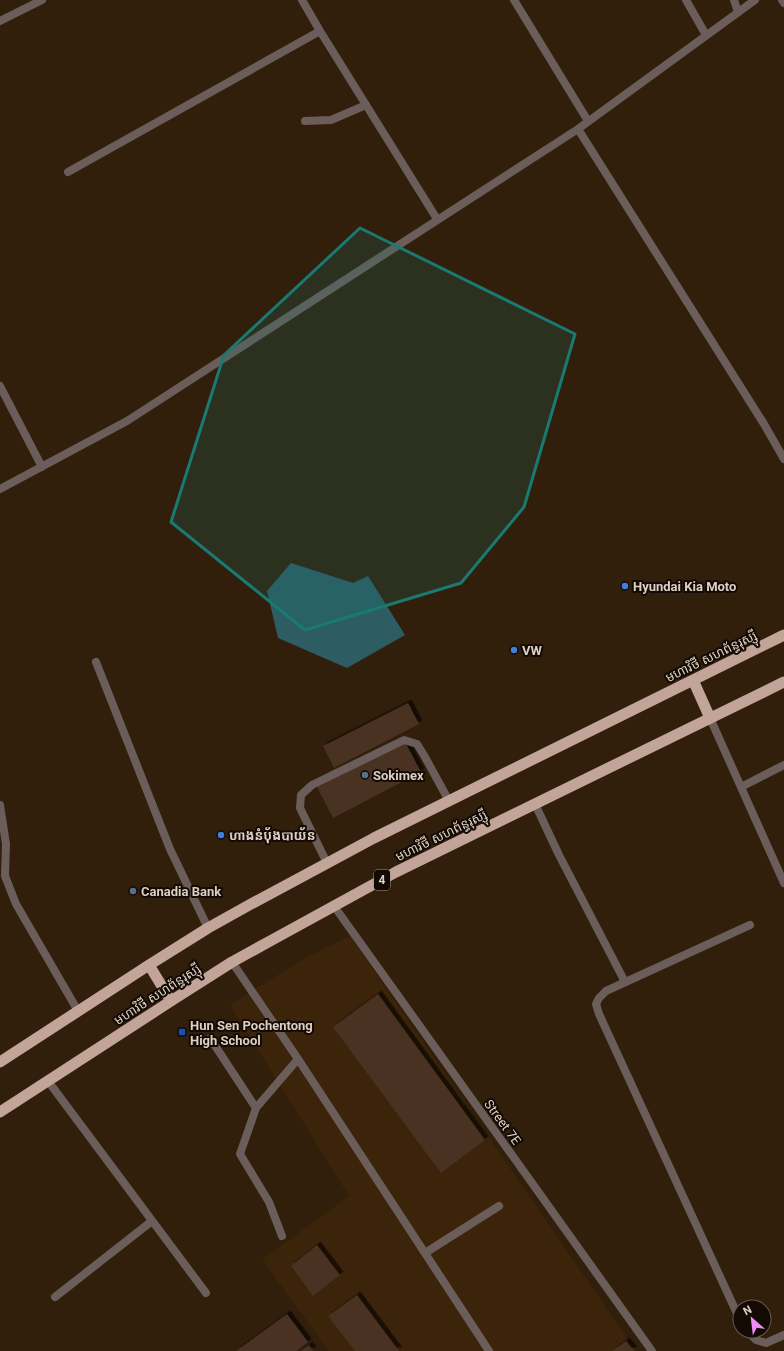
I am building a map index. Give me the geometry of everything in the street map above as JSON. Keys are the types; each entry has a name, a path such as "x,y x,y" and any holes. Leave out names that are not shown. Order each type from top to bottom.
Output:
{"highway":[{"name":"មហាវិថី សហព័ន្ធរុស្ស៊ី","path":"0,1062 208,928 327,863 784,635"},
{"path":"693,680 710,718"},
{"name":"មហាវិថី សហព័ន្ធរុស្ស៊ី","path":"0,1112 232,962 334,906 396,872 784,682"},
{"path":"149,965 171,1001"}],"street":[{"path":"0,21 42,0"},
{"path":"302,0 437,219"},
{"path":"514,0 588,121"},
{"path":"686,0 706,35"},
{"path":"734,0 738,12"},
{"path":"0,489 127,421 578,128 755,0"},
{"path":"68,172 320,31"},
{"path":"305,121 331,120 366,105"},
{"path":"578,128 784,458"},
{"path":"0,386 42,467"},
{"path":"96,662 170,849 208,928"},
{"path":"710,718 784,883"},
{"path":"327,863 300,808 301,795 312,785 404,740 417,744 426,757 449,801"},
{"path":"741,787 784,765"},
{"path":"535,804 559,855 625,982"},
{"path":"0,805 6,844 5,876 16,904 78,1011"},
{"name":"Street 7E","path":"334,906 652,1351"},
{"path":"732,1303 599,1014 596,1004 599,998 606,991 750,925"},
{"path":"232,962 298,1059 489,1351"},
{"path":"210,1038 256,1108"},
{"path":"282,1236 269,1202 240,1154 256,1108 298,1059"},
{"path":"48,1081 206,1293"},
{"path":"425,1253 499,1206"},
{"path":"55,1297 152,1221"},
{"path":"755,1339 766,1343 784,1334"}],"highlighted area":[{"path":"360,228 575,334 524,507 461,583 305,630 171,522 224,355"}],"shaded area":[{"path":"350,936 636,1351 329,1351 262,1260 349,1196 230,1005 303,959"}],"water":[{"path":"291,563 353,583 368,576 405,635 347,668 278,638 267,591"}],"building":[{"path":"408,703 419,724 334,768 323,746"},
{"path":"405,742 421,772 333,818 317,787"},
{"path":"378,994 485,1140 441,1173 333,1027"},
{"path":"317,1245 340,1275 313,1296 291,1266"},
{"path":"357,1295 399,1351 355,1351 328,1316"},
{"path":"287,1314 308,1342 296,1351 236,1351"},
{"path":"626,1341 634,1351 612,1351"},
{"path":"309,1345 313,1351 301,1351"}],"place":[{"name":"Hyundai Kia Moto","path":"625,586"},
{"name":"VW","path":"514,650"},
{"name":"Sokimex","path":"365,775"},
{"name":"ហាងនំបុ័ងបាយ័ន","path":"221,835"},
{"name":"Canadia Bank","path":"133,891"},
{"name":"Hun Sen Pochentong High School","path":"182,1032"}]}
